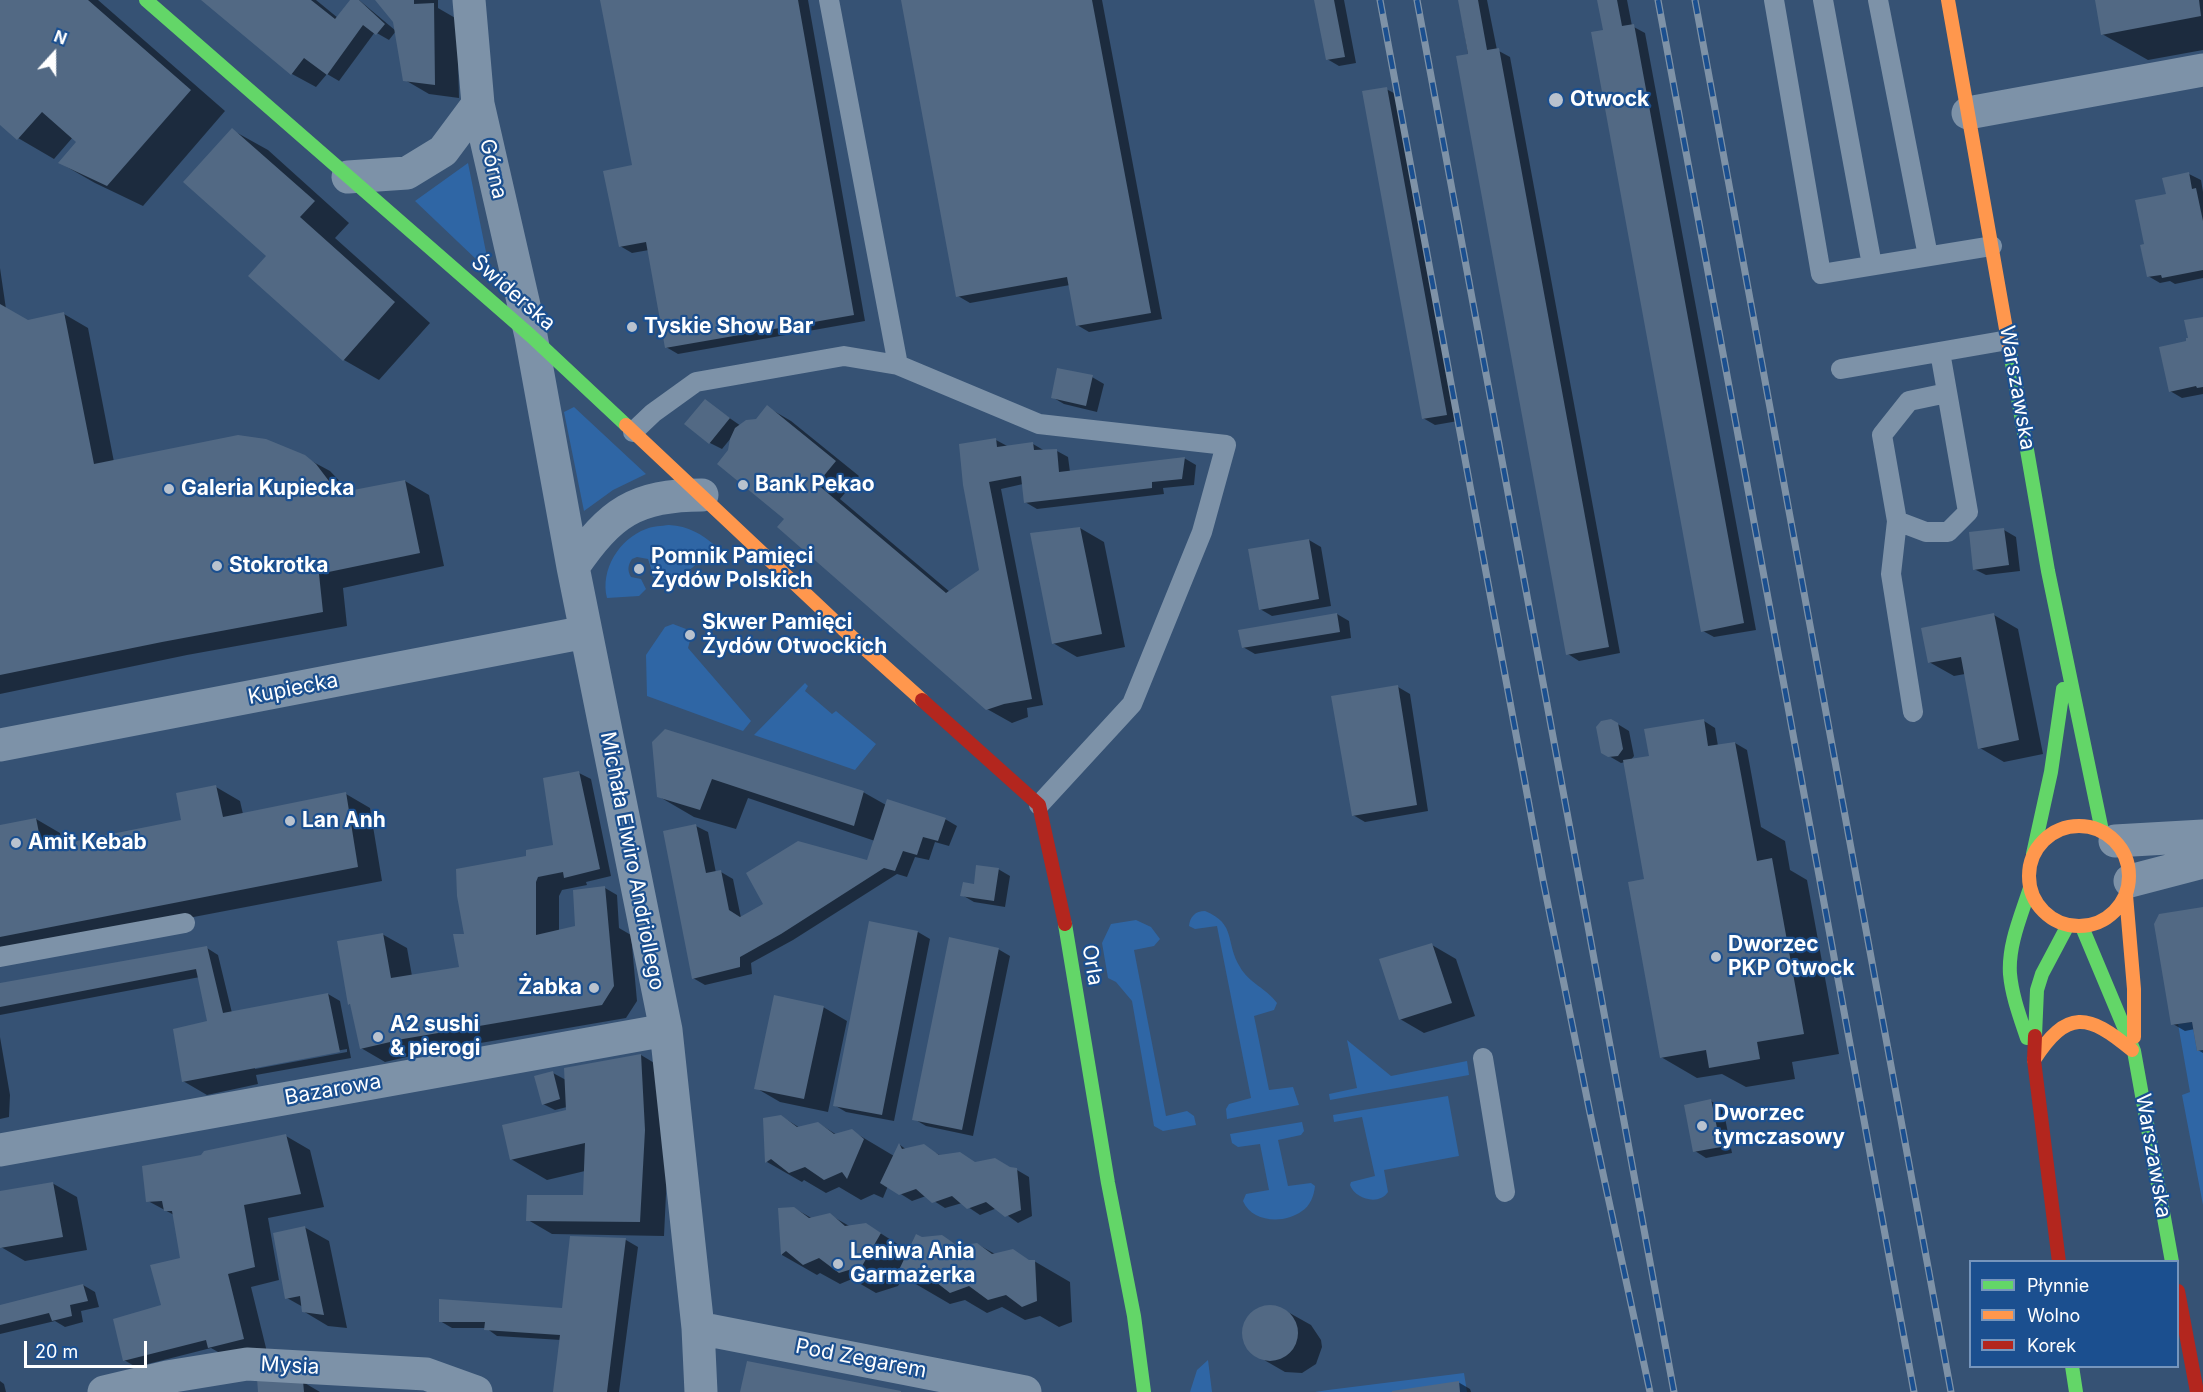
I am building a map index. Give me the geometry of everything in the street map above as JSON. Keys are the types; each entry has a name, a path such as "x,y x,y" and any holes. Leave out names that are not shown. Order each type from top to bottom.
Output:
{"street":[{"name":"Świderska","path":"146,0 531,336 843,629 1039,805"},
{"name":"Górna","path":"469,0 478,104 531,336"},
{"name":"Warszawska","path":"1948,0 2066,664 2109,836"},
{"path":"1968,113 2203,70"},
{"path":"348,177 407,173 443,151 478,104"},
{"name":"Michała Elwiro Andriollego","path":"531,336 573,567 666,1030 698,1328 701,1392"},
{"path":"573,567 587,547 619,514 640,504 671,495 702,495"},
{"name":"Kupiecka","path":"0,745 586,632"},
{"name":"Warszawska","path":"2032,858 2041,826 2056,741 2066,664"},
{"name":"Orla","path":"1039,805 1065,925 1108,1183 1134,1316 1144,1392"},
{"path":"2109,836 2124,853 2129,866 2128,888 2119,908 2096,924 2075,926 2055,920 2044,913 2035,901 2028,873 2032,858 2041,844 2054,832 2069,827 2086,827 2109,836 2203,836"},
{"path":"2128,888 2203,862"},
{"path":"2030,888 2012,945 2010,973 2014,998 2034,1060"},
{"name":"Warszawska","path":"2128,888 2134,989 2134,1051 2172,1260"},
{"path":"2059,1260 2034,1060 2037,990 2042,974 2075,926"},
{"name":"Warszawska","path":"2075,926 2134,1051"},
{"path":"2034,1060 2044,1042 2058,1030 2076,1021 2093,1022 2112,1031 2134,1051"},
{"name":"Bazarowa","path":"0,1150 666,1030"},
{"path":"2179,1297 2197,1392"},
{"name":"Pod Zegarem","path":"698,1328 1025,1392"},
{"name":"Mysia","path":"104,1392 167,1377 247,1364 426,1374 476,1392"},
{"path":"2073,1368 2076,1392"}],"lane":[{"path":"829,0 898,365"},
{"path":"1774,0 1821,274 1992,246"},
{"path":"1823,0 1872,265"},
{"path":"1878,0 1928,256"},
{"path":"1841,369 2008,340"},
{"path":"1897,520 1926,532 1948,532 1968,512 1940,352"},
{"path":"633,432 653,413 696,382 844,356 898,365 1039,424 1226,445 1203,532 1132,704 1039,805"},
{"path":"1912,712 1891,574 1897,520 1882,435 1909,401 1947,393"},
{"path":"0,957 185,923"},
{"path":"1483,1058 1505,1192"}],"shaded area":[{"path":"468,163 487,257 478,261 415,201"},
{"path":"574,407 646,474 613,490 584,511 564,412"},
{"name":"Skwer Pamięci Żydów Otwockich","path":"669,525 694,531 716,546 692,568 662,588 650,573 648,559 637,557 632,559 628,568 631,577 641,579 646,589 639,596 607,598 606,577 609,566 620,548 636,534 646,529"},
{"path":"673,624 686,629 691,637 688,648 751,721 743,731 647,696 646,655 665,627"},
{"path":"805,683 808,686 805,691 832,714 836,711 876,744 855,770 754,735"},
{"path":"1205,911 1215,916 1226,928 1236,958 1244,973 1277,1003 1274,1010 1254,1016 1269,1090 1293,1087 1299,1105 1227,1119 1226,1109 1229,1104 1251,1098 1217,926 1195,929 1189,926 1194,915"},
{"path":"1136,920 1151,927 1160,939 1154,946 1134,950 1166,1116 1187,1111 1194,1116 1196,1125 1163,1131 1154,1126 1132,1001 1116,982 1108,978 1102,943 1111,924"},
{"path":"2192,1022 2197,1051 2203,1050 2203,1205 2182,1095 2190,1092 2178,1024"},
{"path":"1347,1040 1391,1076 1467,1061 1469,1075 1330,1100 1329,1094 1357,1088"},
{"path":"1448,1096 1459,1156 1384,1170 1388,1192 1384,1196 1373,1200 1357,1194 1350,1185 1351,1182 1375,1176 1362,1117 1334,1122 1333,1115"},
{"path":"1302,1122 1304,1131 1301,1135 1278,1140 1288,1186 1311,1183 1315,1186 1311,1200 1302,1211 1287,1218 1270,1219 1254,1214 1243,1201 1246,1194 1269,1190 1260,1144 1238,1147 1232,1143 1230,1134"},
{"path":"1208,1360 1212,1392 1190,1392 1197,1370"},
{"path":"1464,1373 1467,1392 1315,1392 1328,1390"}],"building":[{"path":"0,0 88,0 191,90 107,186 58,163 76,142 42,112 17,140 0,125"},
{"path":"201,0 311,0 335,19 350,0 359,0 385,24 376,35 363,25 327,75 304,58 291,75"},
{"path":"375,0 414,0 414,4 434,3 435,85 403,81 393,22"},
{"path":"600,0 798,0 854,315 665,348 646,242 619,247 603,171 632,165"},
{"path":"901,0 1092,0 1151,313 1076,326 1067,277 956,297"},
{"path":"1314,0 1334,0 1345,57 1326,60"},
{"path":"1458,0 1478,0 1487,50 1499,48 1609,647 1566,655 1456,56 1468,54"},
{"path":"1597,0 1617,0 1622,26 1634,24 1744,623 1701,632 1591,32 1603,30"},
{"path":"2095,0 2199,0 2201,16 2101,35"},
{"path":"1387,87 1447,415 1422,419 1362,91"},
{"path":"232,128 315,201 300,217 395,302 343,361 248,276 266,256 183,182"},
{"path":"2189,172 2192,189 2196,188 2203,221 2203,270 2162,278 2161,275 2147,277 2140,245 2144,244 2135,200 2166,194 2162,178"},
{"name":"Galeria Kupiecka","path":"0,304 28,320 64,312 94,464 238,435 266,439 305,455 316,464 332,485 343,492 405,480 420,553 319,574 323,612 0,675"},
{"path":"2203,317 2203,387 2197,388 2196,386 2169,392 2159,347 2186,341 2188,338 2184,320"},
{"path":"1057,368 1093,375 1086,406 1051,398"},
{"path":"705,399 730,418 709,444 684,424"},
{"path":"767,405 836,461 817,484 946,593 979,570 963,485 959,444 996,438 997,447 1033,442 1034,450 1057,449 1059,472 1185,457 1182,479 1152,482 1152,488 1024,503 1021,476 989,482 1032,699 986,710 777,527 784,519 717,464 728,450 735,428 746,420 756,419"},
{"path":"1080,527 1102,634 1052,644 1030,533"},
{"path":"2004,528 2009,565 1973,570 1969,532"},
{"path":"1309,539 1319,599 1259,610 1248,549"},
{"path":"1337,613 1340,632 1242,648 1238,630"},
{"path":"1994,613 2019,740 1978,749 1961,657 1928,663 1921,628"},
{"path":"1398,685 1417,805 1352,816 1331,696"},
{"path":"1611,719 1618,723 1623,749 1618,756 1608,757 1601,753 1596,727 1601,721"},
{"name":"Dworzec PKP Otwock","path":"1704,719 1708,746 1735,742 1757,861 1772,858 1804,1034 1757,1042 1760,1059 1709,1068 1706,1050 1660,1058 1628,882 1644,879 1623,760 1649,756 1644,729"},
{"path":"665,729 864,791 854,826 712,779 700,810 657,797 652,742"},
{"path":"579,771 600,869 564,878 563,872 538,877 536,882 536,935 575,926 573,890 605,886 614,986 602,1005 403,1039 360,1049 350,1004 348,1005 337,941 383,933 391,978 459,967 453,934 464,934 457,896 456,869 526,856 526,850 553,845 543,778"},
{"path":"216,785 223,817 346,792 358,867 0,937 0,825 36,818 42,848 181,820 176,793"},
{"path":"887,799 946,818 938,841 923,837 917,855 903,851 895,871 884,868 781,934 740,957 740,967 692,979 663,831 696,824 706,873 721,870 729,910 740,917 763,904 746,873 798,841 867,860"},
{"path":"976,865 999,868 994,901 960,896 963,882 974,884"},
{"path":"2203,907 2203,1050 2197,1051 2192,1022 2171,1025 2154,924 2159,914"},
{"path":"869,921 918,931 882,1115 833,1106"},
{"path":"949,937 999,948 962,1130 912,1120"},
{"path":"1432,943 1452,1003 1399,1020 1379,959"},
{"path":"207,946 223,1013 328,993 340,1052 182,1082 173,1029 207,1021 196,969 0,1007 0,983"},
{"path":"774,995 824,1006 804,1099 754,1089"},
{"path":"641,1054 645,1130 640,1222 526,1221 527,1195 583,1195 585,1143 510,1160 502,1125 566,1110 564,1068"},
{"path":"553,1071 560,1099 542,1105 534,1076"},
{"name":"Dworzec tymczasowy","path":"1711,1099 1721,1147 1693,1152 1684,1105"},
{"path":"781,1115 797,1127 818,1122 834,1134 852,1129 864,1139 847,1179 842,1172 824,1180 805,1167 789,1173 771,1159 765,1163 763,1118"},
{"path":"286,1134 301,1194 244,1205 255,1267 228,1274 244,1339 208,1348 206,1340 123,1361 113,1319 161,1305 150,1265 180,1258 172,1211 164,1211 162,1201 146,1202 142,1166 201,1155 204,1151"},
{"path":"899,1143 902,1149 924,1144 939,1155 960,1152 975,1162 995,1158 1010,1167 1017,1168 1021,1210 1005,1217 986,1202 967,1209 952,1196 932,1203 916,1189 899,1195 880,1183"},
{"path":"53,1182 63,1237 0,1248 0,1191"},
{"path":"794,1207 809,1218 830,1213 845,1226 866,1223 881,1233 862,1266 839,1273 819,1258 803,1265 786,1251 781,1255 778,1208"},
{"path":"305,1226 324,1315 302,1312 300,1296 285,1299 273,1233"},
{"path":"916,1234 922,1237 942,1235 958,1246 977,1243 992,1254 1013,1249 1029,1260 1035,1260 1037,1301 1022,1307 1006,1295 988,1300 969,1286 950,1293 932,1279 913,1284 898,1272"},
{"path":"570,1236 626,1238 607,1392 553,1392 560,1335 484,1330 485,1322 439,1322 439,1299 562,1308"},
{"path":"83,1284 88,1301 70,1305 72,1316 52,1321 49,1313 0,1325 0,1305"},
{"path":"1270,1305 1281,1307 1290,1313 1296,1322 1298,1333 1296,1344 1290,1353 1281,1359 1270,1361 1259,1359 1250,1353 1244,1344 1242,1333 1244,1322 1250,1313 1259,1307"},
{"path":"747,1361 901,1391 901,1392 740,1392"},
{"path":"257,1378 303,1381 304,1392 258,1392"},
{"path":"1459,1381 1460,1392 1392,1392 1392,1391"}],"railway":[{"path":"1380,0 1543,880 1650,1392"},
{"path":"1417,0 1674,1392"},
{"path":"1658,0 1914,1392"},
{"path":"1695,0 1951,1392"}],"traffic: fast":[{"path":"146,0 531,336 626,425"},
{"path":"2009,346 2048,571 2102,831"},
{"path":"2033,854 2051,772 2063,689"},
{"path":"2027,1038 2013,990 2010,963 2016,931 2030,888"},
{"path":"1065,924 1108,1183 1134,1316 1144,1392"},
{"path":"2035,1036 2037,990 2042,974 2068,925"},
{"path":"2082,927 2134,1051 2172,1260"},
{"path":"2072,1368 2076,1392"}],"traffic: slow":[{"path":"1948,0 2009,346"},
{"path":"626,425 922,700"},
{"path":"2079,826 2107,834 2121,848 2129,876 2121,904 2107,918 2079,926 2051,918 2037,904 2029,876 2037,848 2051,834 2079,826"},
{"path":"2126,895 2134,989 2134,1037"},
{"path":"2034,1060 2057,1032 2068,1025 2079,1022 2090,1023 2103,1029 2132,1050"}],"traffic: jam":[{"path":"922,700 1039,805 1065,924"},
{"path":"2035,1036 2034,1060 2059,1260"},
{"path":"2179,1296 2197,1392"}],"place":[{"name":"Otwock","path":"1556,100"},
{"name":"Tyskie Show Bar","path":"632,327"},
{"name":"Bank Pekao","path":"743,485"},
{"name":"Galeria Kupiecka","path":"169,489"},
{"name":"Stokrotka","path":"217,566"},
{"name":"Pomnik Pamięci Żydów Polskich","path":"639,569"},
{"name":"Skwer Pamięci Żydów Otwockich","path":"690,635"},
{"name":"Lan Anh","path":"290,821"},
{"name":"Amit Kebab","path":"16,843"},
{"name":"Dworzec PKP Otwock","path":"1716,957"},
{"name":"Żabka","path":"594,988"},
{"name":"A2 sushi & pierogi","path":"378,1037"},
{"name":"Dworzec tymczasowy","path":"1702,1126"},
{"name":"Leniwa Ania Garmażerka","path":"838,1264"}]}
